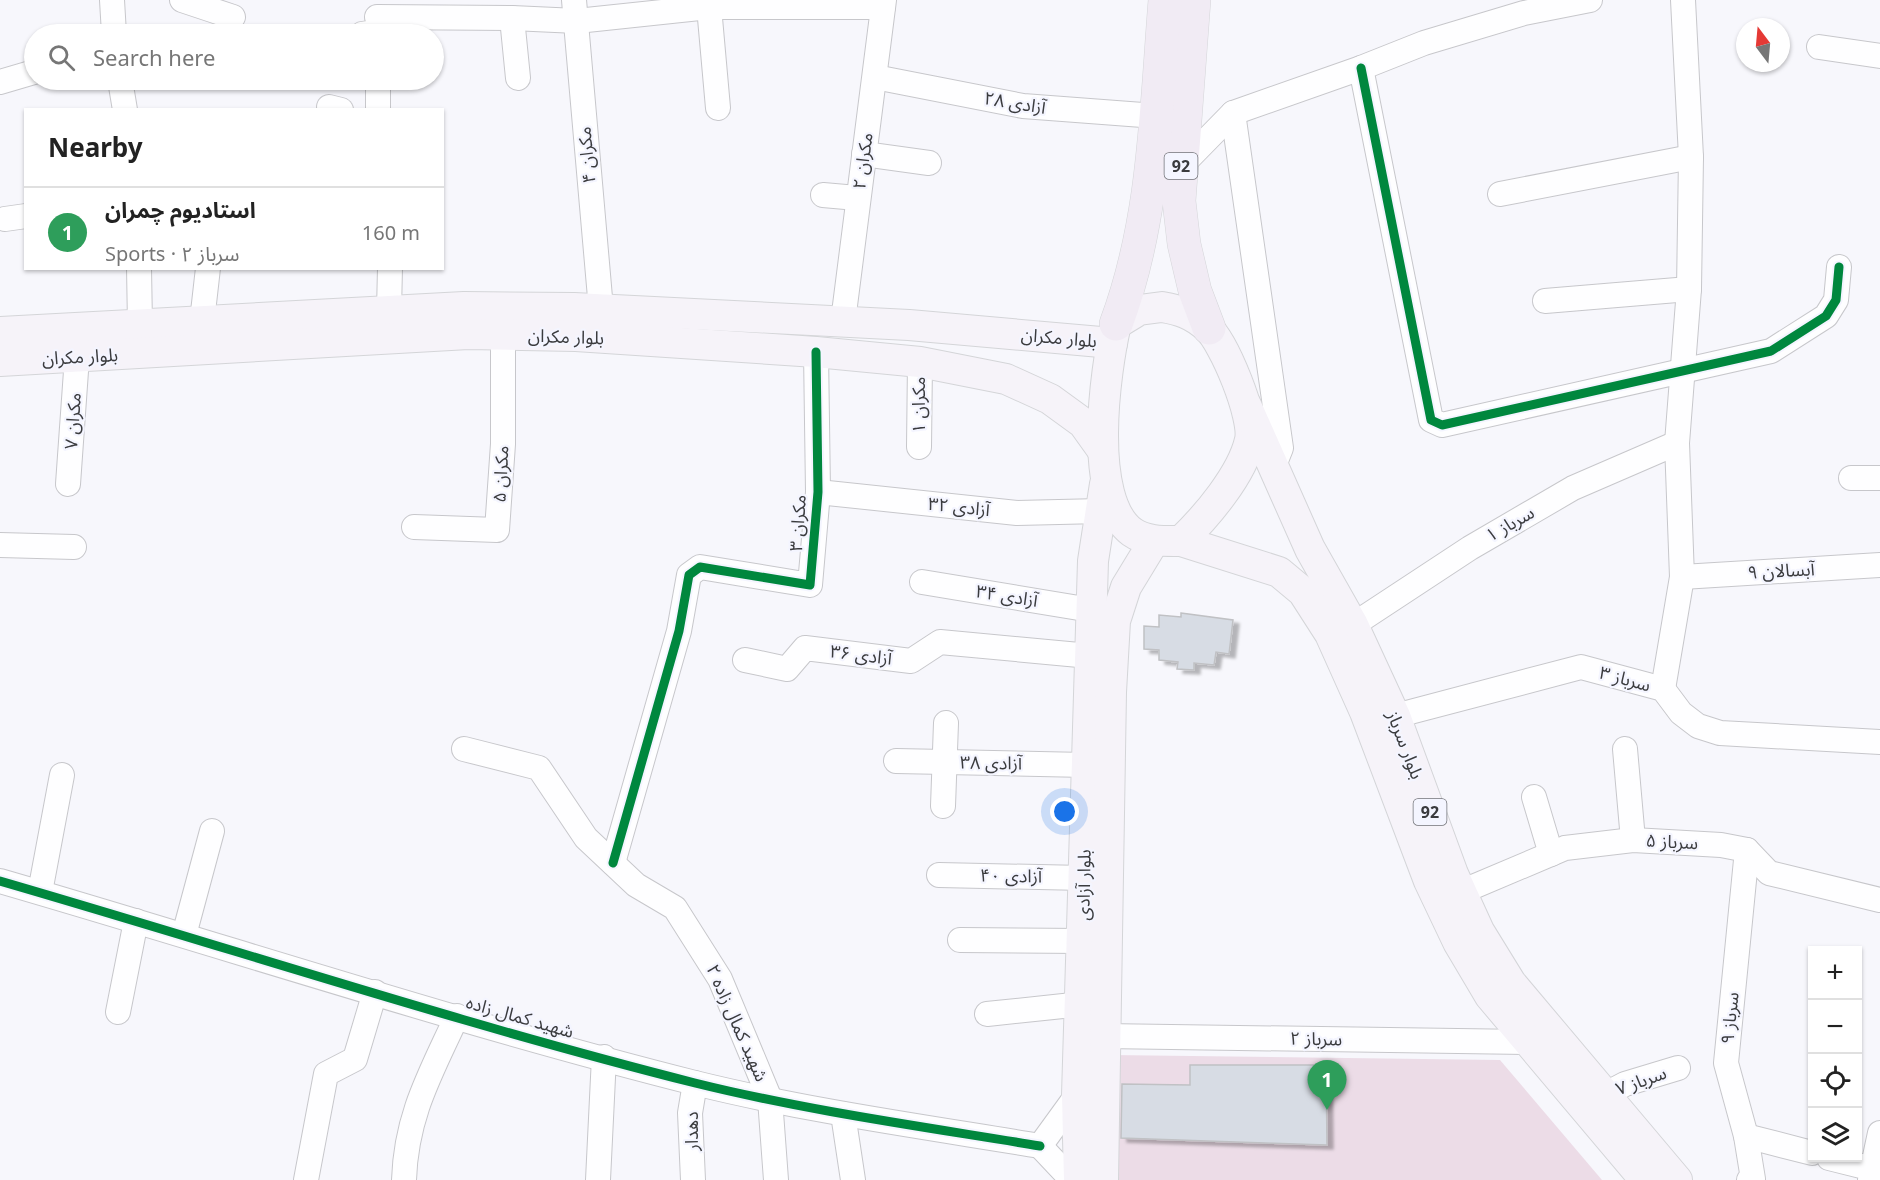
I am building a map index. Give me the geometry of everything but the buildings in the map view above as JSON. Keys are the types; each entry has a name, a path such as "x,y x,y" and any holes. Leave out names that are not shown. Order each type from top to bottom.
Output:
{"highway":[{"name":"92","path":"1114,333 1132,282 1148,202 1165,0"},
{"name":"92","path":"1194,0 1179,201 1184,244 1195,291 1209,328"}],"main road":[{"name":"بلوار مکران","path":"0,357 140,324 464,307 602,309 956,329 1114,333"},
{"name":"92","path":"1162,307 1186,312 1209,328 1246,405 1250,438 1243,462 1198,525 1167,541 1132,532 1103,498 1102,451 1114,333 1139,310 1162,307"},
{"path":"933,365 962,358 965,353 964,338 956,329"},
{"name":"بلوار مکران","path":"0,357 77,357 468,334 576,336 816,352 933,365 1006,379 1050,399 1083,423 1102,451"},
{"name":"بلوار سرباز","path":"1246,405 1310,549 1353,625 1395,716 1461,892 1479,931 1510,983 1677,1180"},
{"name":"بلوار آزادی","path":"1079,1180 1077,1095 1082,1004 1091,610 1093,561 1103,498"},
{"name":"بلوار سرباز","path":"1167,541 1279,572 1303,592 1330,634 1365,712 1429,881 1458,942 1490,996 1646,1180"},
{"name":"بلوار آزادی","path":"1103,1180 1104,1036 1115,621 1126,587 1167,541"}],"street":[{"path":"112,0 113,24"},
{"path":"182,0 233,17"},
{"path":"1181,166 1233,112 1361,68 1424,43 1513,16 1590,0"},
{"path":"1663,689 1682,577 1677,443 1689,289 1691,157 1683,0"},
{"path":"373,24 512,18 575,10 884,4"},
{"name":"مکران ۲","path":"843,321 857,198 884,4"},
{"path":"709,7 718,108"},
{"name":"مکران ۴","path":"575,10 602,309"},
{"path":"512,18 518,78"},
{"path":"1819,47 1880,56"},
{"path":"1361,68 1431,420 1442,425 1771,351 1826,316 1836,300 1839,267"},
{"path":"0,82 24,75"},
{"name":"آزادی ۲۸","path":"875,76 1023,106 1156,116"},
{"path":"124,90 130,108"},
{"path":"378,90 378,108"},
{"path":"1233,112 1281,448 1274,468"},
{"path":"864,154 929,163"},
{"path":"1500,194 1691,157"},
{"path":"823,195 857,198"},
{"path":"139,270 140,324"},
{"path":"202,321 208,270"},
{"path":"389,310 390,270"},
{"path":"1545,302 1689,289"},
{"name":"مکران ۵","path":"414,527 497,530 503,444 503,334"},
{"name":"مکران ۳","path":"613,863 679,631 689,575 700,567 810,585 818,492 816,352"},
{"name":"مکران ۷","path":"68,484 77,357"},
{"name":"مکران ۱","path":"919,447 933,365"},
{"name":"سرباز ۱","path":"1353,625 1470,548 1573,488 1677,443"},
{"path":"1851,478 1880,478"},
{"name":"آزادی ۳۲","path":"818,492 1017,513 1103,498"},
{"path":"0,545 74,547"},
{"name":"آبسالان ۹","path":"1682,577 1880,565"},
{"name":"آزادی ۳۴","path":"922,582 1091,610"},
{"name":"آزادی ۳۶","path":"745,660 787,669 805,648 911,661 939,642 1090,656"},
{"name":"سرباز ۳","path":"1395,716 1581,667 1663,689 1681,713 1698,726 1720,733 1880,742"},
{"path":"943,806 946,723"},
{"name":"شهید کمال زاده ۲","path":"464,749 539,768 586,838 636,885 675,908 720,979 770,1099 776,1180"},
{"path":"1625,749 1633,840"},
{"name":"آزادی ۳۸","path":"896,761 1086,765"},
{"path":"40,892 62,775"},
{"path":"1534,797 1551,854"},
{"path":"184,935 212,831"},
{"name":"سرباز ۵","path":"1461,892 1565,848 1633,840 1721,845 1747,850"},
{"path":"1747,850 1769,873 1880,900"},
{"name":"سرباز ۹","path":"1747,850 1726,1063 1746,1136 1753,1179 1749,1180"},
{"name":"آزادی ۴۰","path":"939,875 1084,878"},
{"name":"شهید کمال زاده","path":"0,881 457,1016 696,1083 843,1114 1040,1146"},
{"path":"118,1012 136,921"},
{"path":"960,940 1083,941"},
{"path":"306,1180 326,1074 355,1059 375,992"},
{"path":"987,1014 1082,1004"},
{"path":"404,1180 414,1109 457,1016"},
{"name":"سرباز ۲","path":"1104,1036 1527,1042"},
{"path":"598,1180 604,1057"},
{"name":"سرباز ۷","path":"1604,1095 1625,1084 1678,1068"},
{"name":"دهدار","path":"693,1180 690,1113 696,1083"},
{"path":"1072,1180 1040,1146 1077,1095"},
{"path":"843,1114 853,1180"},
{"path":"1840,1162 1871,1174 1880,1133"},
{"path":"1746,1136 1808,1152"}],"shaded area":[{"path":"1111,1055 1500,1060 1602,1180 1111,1180"}],"cycle path":[{"path":"1361,68 1431,420 1442,425 1771,351 1826,316 1836,300 1839,267"},
{"path":"613,863 679,631 689,575 700,567 810,585 818,492 816,352"},
{"path":"0,881 433,1011 695,1083 823,1110 1040,1146"}],"place":[{"name":"استادیوم چمران","path":"1327,1110"}]}
